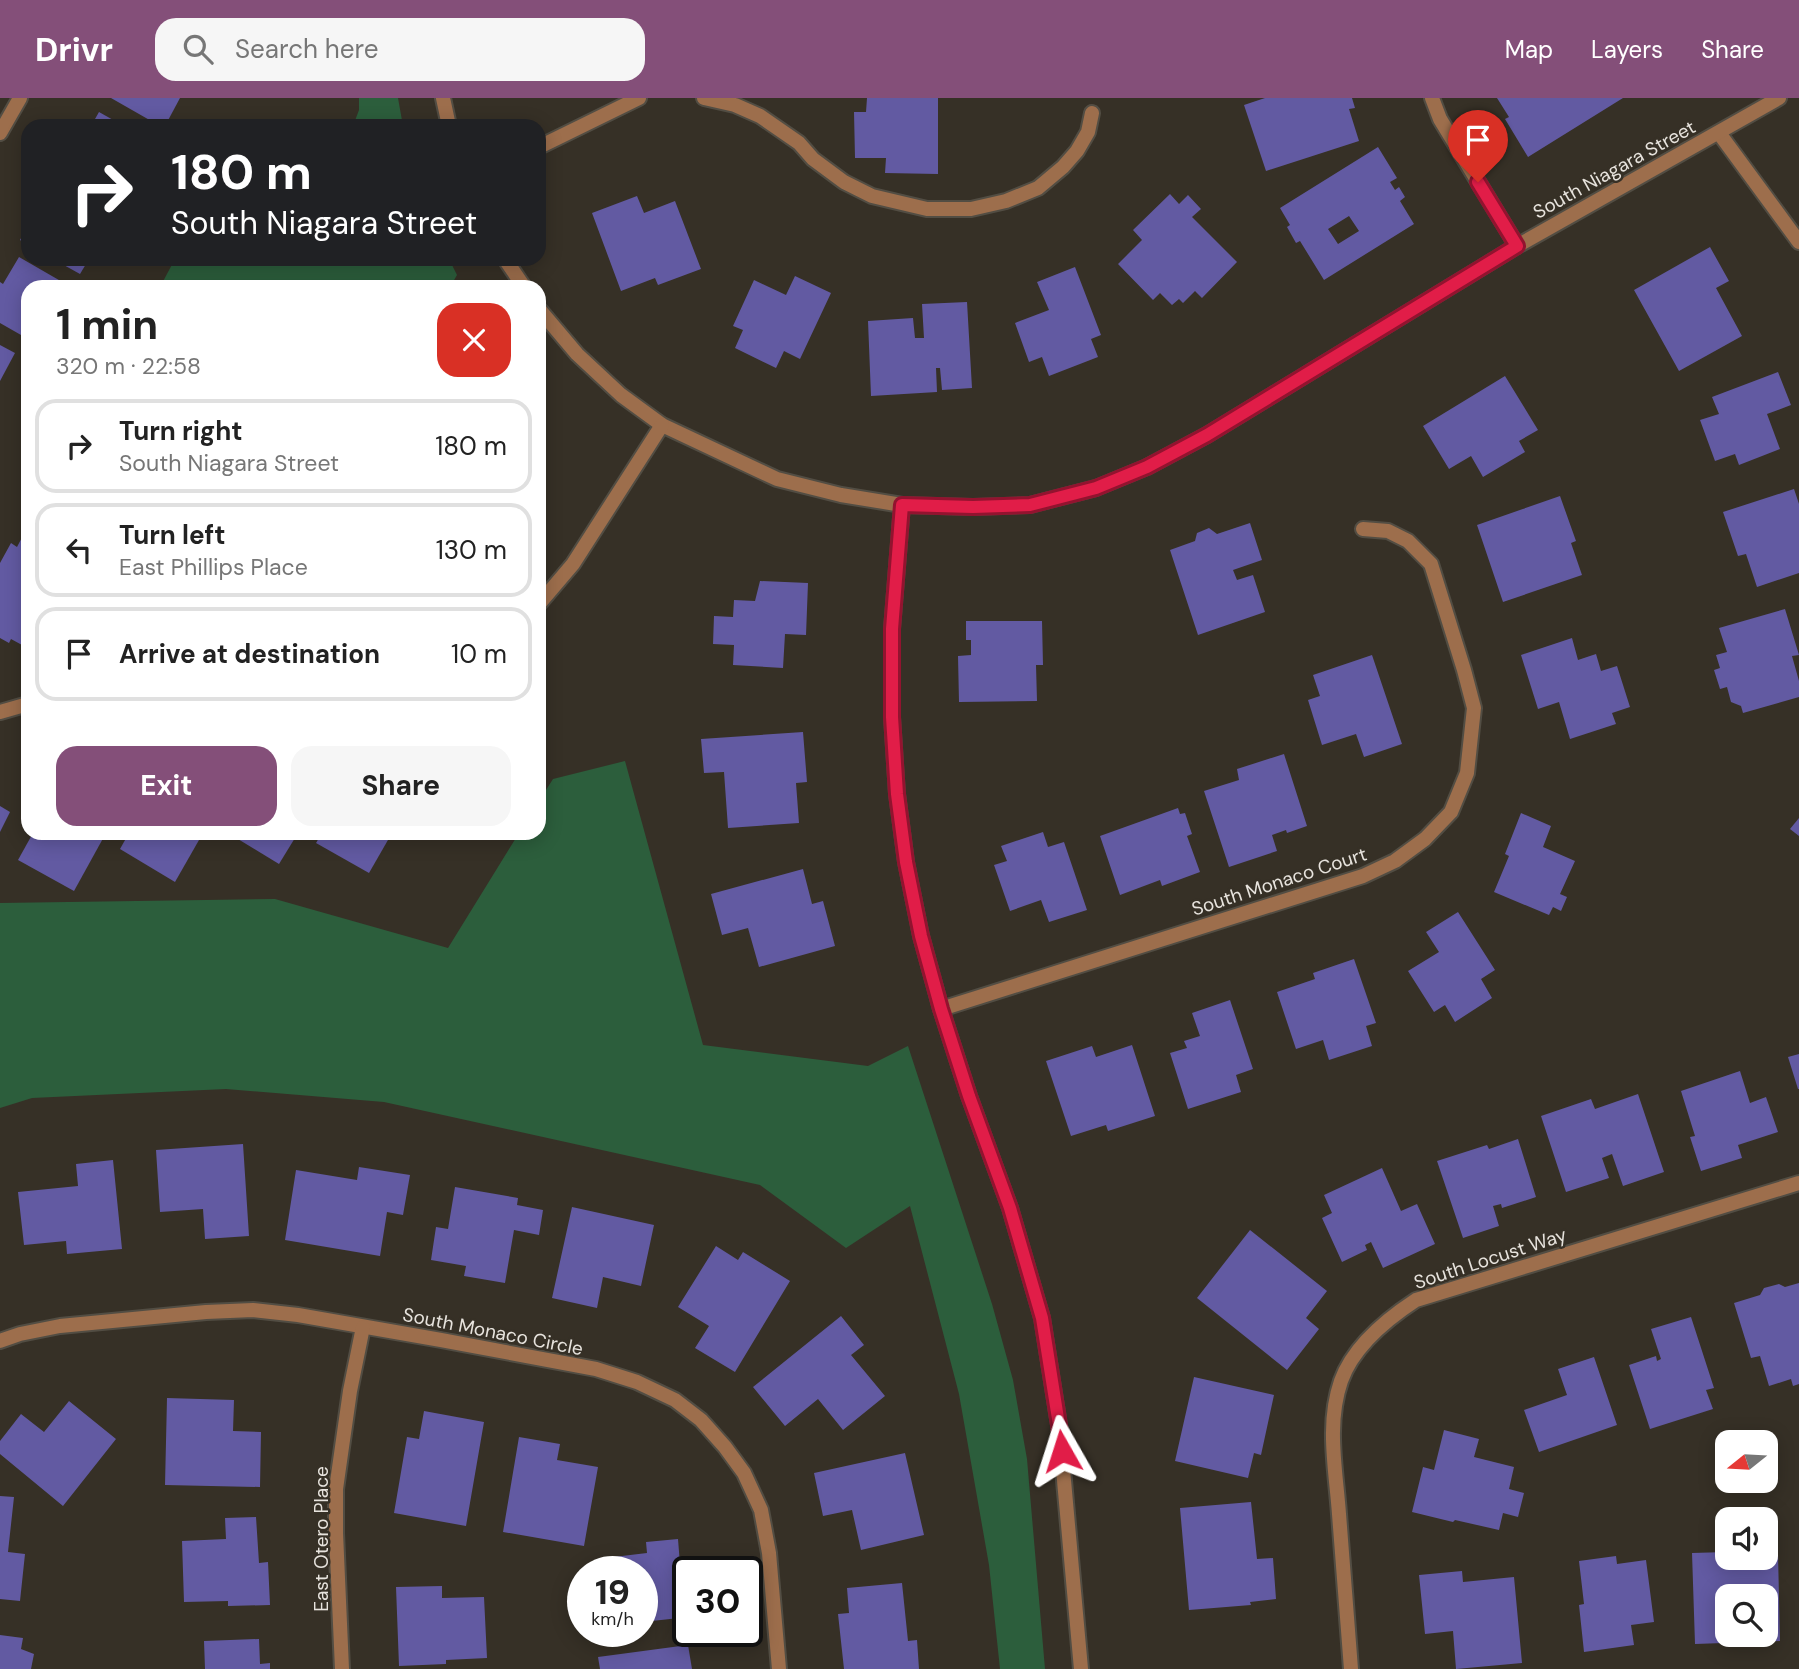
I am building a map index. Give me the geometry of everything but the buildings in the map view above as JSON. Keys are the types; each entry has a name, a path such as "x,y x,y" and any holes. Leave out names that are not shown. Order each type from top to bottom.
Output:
{"street":[{"path":"0,133 20,98"},
{"path":"443,98 448,119"},
{"path":"546,144 639,98"},
{"path":"704,98 735,105 760,116 799,143 813,159 844,182 872,195 927,209 971,209 1006,201 1038,188 1077,151 1088,132 1092,113"},
{"path":"1432,98 1440,119 1517,246"},
{"name":"South Niagara Street","path":"546,317 577,355 621,395 662,425 777,478 841,495 902,505 1030,505 1096,488 1147,467 1207,435 1517,246 1779,98"},
{"path":"1719,133 1799,242"},
{"path":"546,596 573,564 662,425"},
{"path":"902,505 892,629 892,717 897,794 906,862 941,1009 1010,1208 1042,1318 1059,1425 1081,1669"},
{"name":"South Monaco Court","path":"941,1009 1363,876 1405,854 1451,812 1467,773 1474,708 1460,657 1431,564 1408,541 1388,531 1363,529"},
{"path":"0,712 21,706"},
{"name":"South Locust Way","path":"1351,1669 1332,1426 1340,1382 1349,1365 1372,1335 1395,1314 1416,1300 1799,1182"},
{"name":"South Monaco Circle","path":"0,1341 60,1326 253,1310 298,1315 596,1370 637,1382 675,1400 701,1420 744,1474 761,1510 769,1553 779,1669"},
{"name":"East Otero Place","path":"342,1669 336,1489 350,1391 363,1327"}],"green space":[{"path":"359,98 398,98 402,119 356,119"},
{"path":"171,266 452,266 457,275 454,280 164,280"},
{"path":"625,761 703,1045 868,1066 908,1046 992,1304 1013,1380 1027,1459 1045,1669 1000,1669 989,1565 959,1394 910,1206 846,1248 760,1185 384,1102 226,1089 32,1098 0,1108 0,903 275,899 448,948 515,840 546,840 546,790 553,779"}],"route":[{"path":"1062,1451 1042,1318 1010,1208 941,1009 921,936 906,862 897,794 892,717 892,629 902,505 1030,505 1096,488 1147,467 1207,435 1517,246 1478,182"}]}
